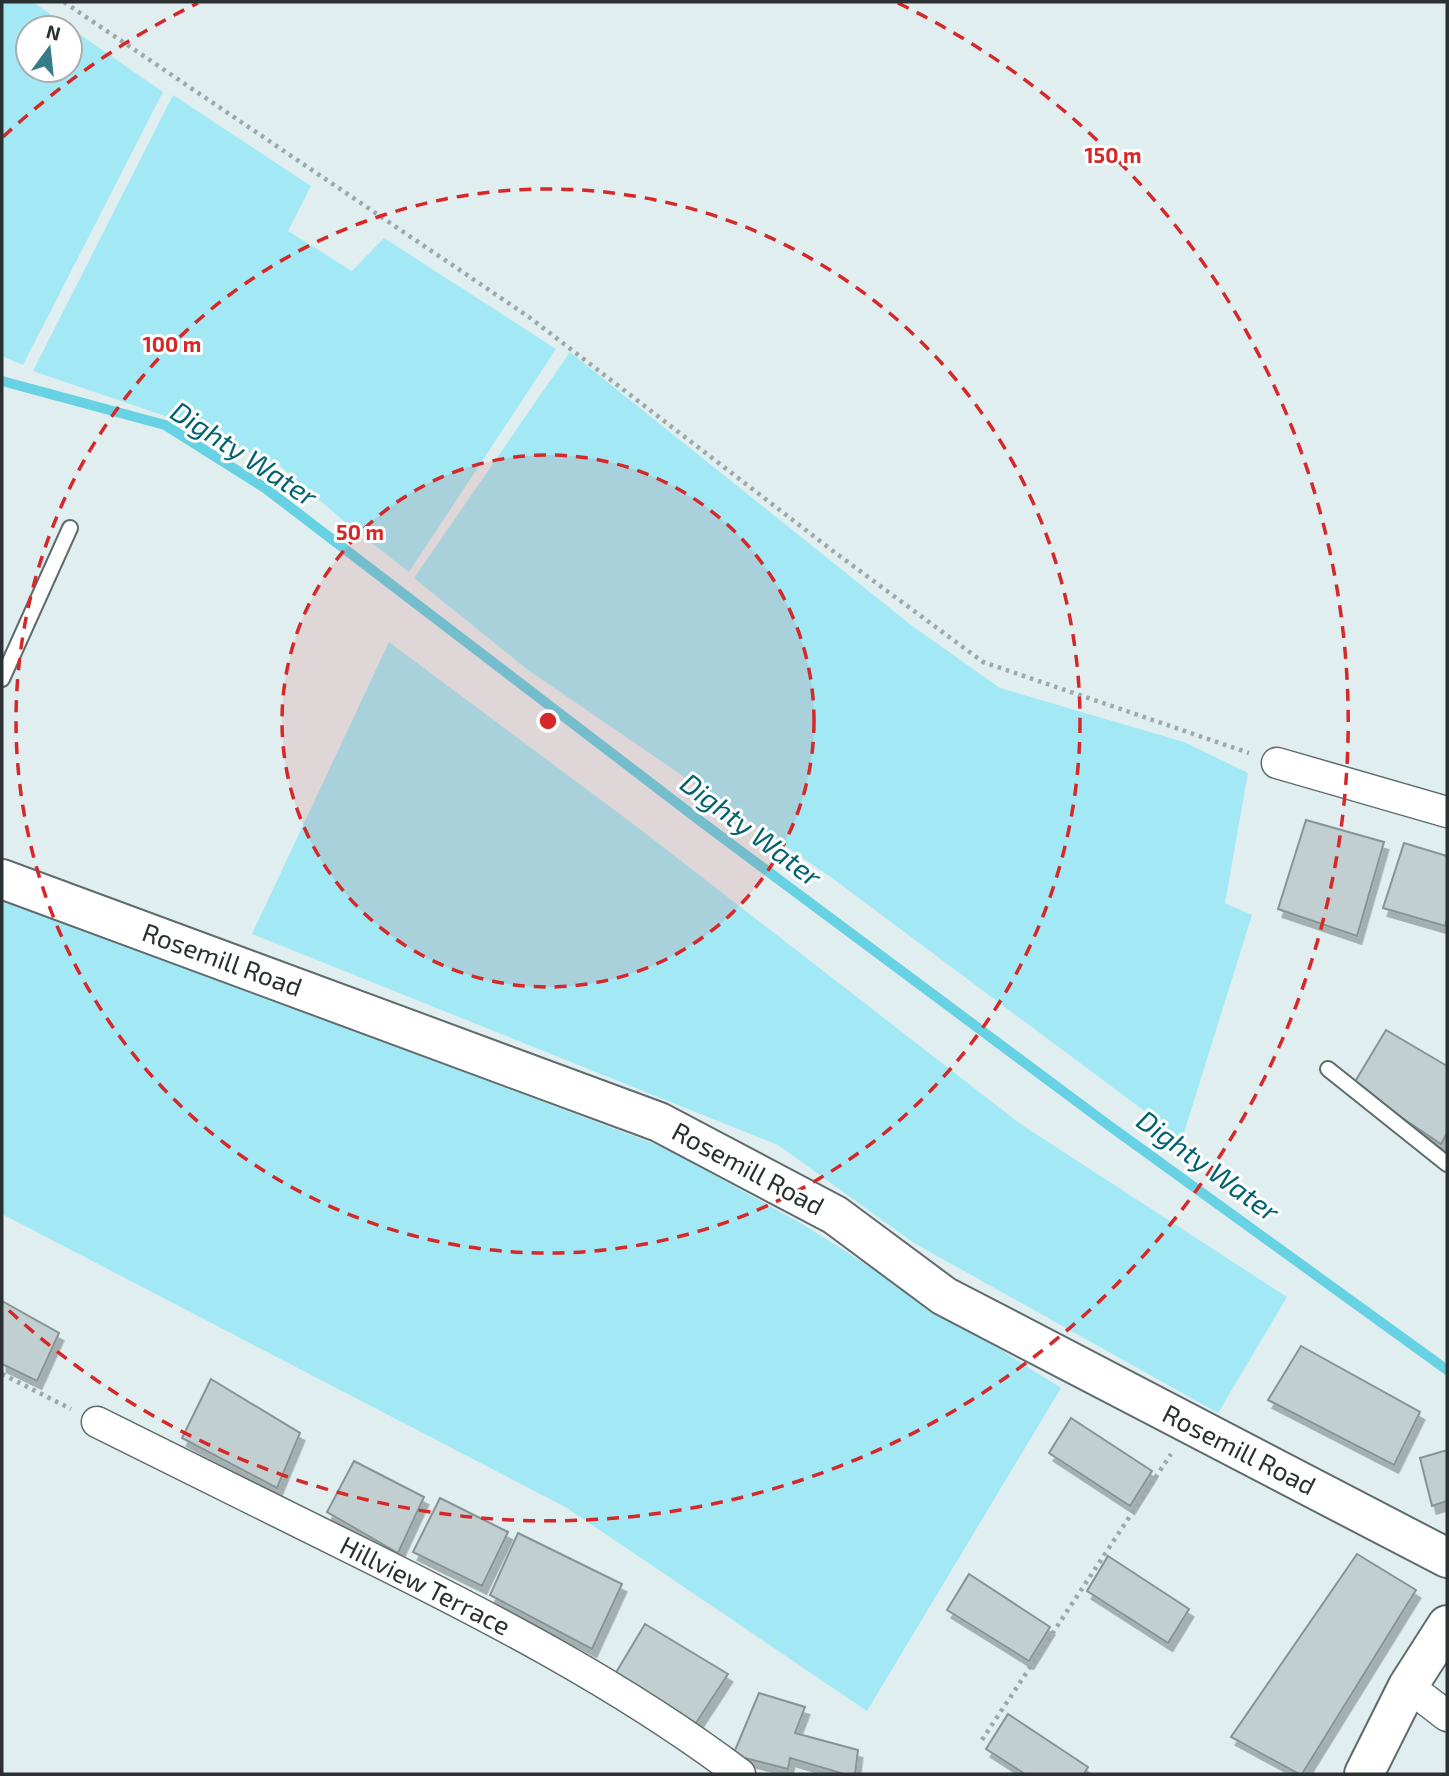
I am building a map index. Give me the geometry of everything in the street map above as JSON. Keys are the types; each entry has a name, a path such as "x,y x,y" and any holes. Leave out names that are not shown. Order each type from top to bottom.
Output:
{"street":[{"path":"1277,763 1447,812"},
{"name":"Rosemill Road","path":"2,879 659,1122 835,1215 944,1296 1447,1558"},
{"name":"Hillview Terrace","path":"97,1422 480,1612 595,1676 691,1737 740,1774"},
{"path":"1364,1774 1408,1686 1447,1625"},
{"path":"1408,1686 1447,1716"}],"lane":[{"path":"2,679 70,528"},
{"path":"1328,1069 1447,1164"}],"path":[{"path":"64,2 529,317 833,551 983,662 1277,763"},
{"path":"2,1374 97,1422"},
{"path":"982,1740 1190,1425"}],"shaded area":[{"path":"2,2 33,2 50,14 14,14 14,84 84,84 84,37 163,92 23,365 2,356"},
{"path":"173,95 311,186 288,231 352,271 384,238 556,349 409,572 346,523 279,465 162,415 33,371"},
{"path":"570,352 911,625 1000,688 1184,742 1248,773 1225,903 1252,915 1182,1139 832,878 528,670 414,578"},
{"path":"389,642 636,826 1022,1125 1287,1297 1218,1413 914,1243 778,1145 252,934"},
{"path":"2,897 665,1148 804,1225 1061,1388 867,1711 567,1508 2,1214"}],"building":[{"path":"1306,820 1384,842 1357,936 1278,909"},
{"path":"1404,843 1447,856 1445,926 1383,908"},
{"path":"1386,1030 1447,1066 1447,1133 1441,1144 1353,1085"},
{"path":"2,1301 59,1333 37,1381 2,1364"},
{"path":"1301,1346 1420,1412 1394,1465 1268,1400"},
{"path":"211,1379 300,1433 277,1488 182,1438"},
{"path":"1071,1418 1152,1471 1130,1506 1049,1453"},
{"path":"1447,1450 1447,1501 1432,1506 1420,1458"},
{"path":"354,1461 424,1497 398,1553 327,1512"},
{"path":"440,1498 508,1532 482,1586 413,1552"},
{"path":"518,1533 622,1584 592,1649 490,1595"},
{"path":"1357,1554 1416,1590 1302,1774 1299,1774 1231,1737"},
{"path":"1108,1556 1189,1609 1168,1643 1087,1591"},
{"path":"969,1574 1050,1627 1029,1661 947,1610"},
{"path":"645,1624 728,1674 696,1723 614,1676"},
{"path":"759,1693 805,1707 795,1733 858,1750 855,1774 844,1774 790,1758 788,1769 733,1755"},
{"path":"1008,1714 1088,1767 1084,1774 1025,1774 986,1749"}],"waterway":[{"name":"Dighty Water","path":"2,381 165,425 265,488 703,823 1107,1124 1447,1370"}]}
